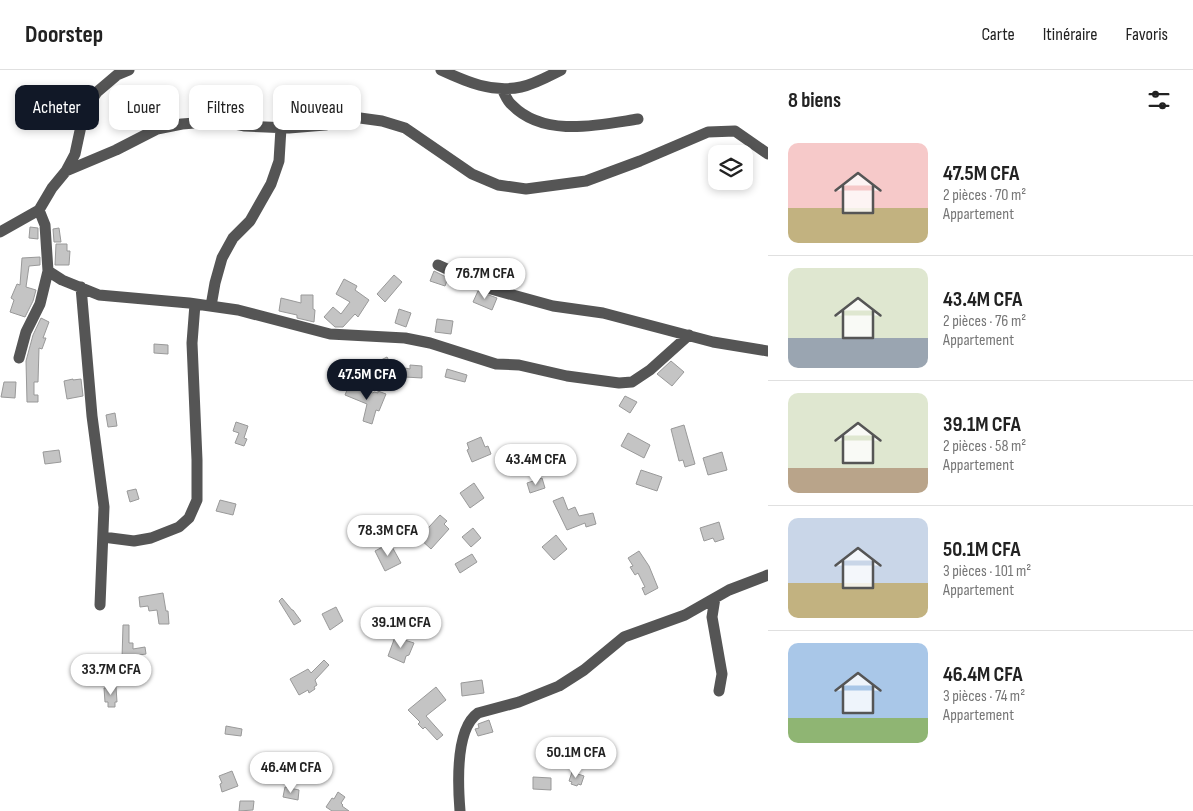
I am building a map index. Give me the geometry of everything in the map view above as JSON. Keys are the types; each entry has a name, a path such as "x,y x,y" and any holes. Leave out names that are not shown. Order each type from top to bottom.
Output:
{"street":[{"path":"0,232 39,210 52,188 66,171 75,154 84,112 97,92 117,75 129,70"},
{"path":"441,70 484,88 502,89 522,87 561,70"},
{"path":"502,89 510,104 521,113 537,121 566,127 586,127 638,119"},
{"path":"361,118 382,121 405,128 472,174 498,185 526,189 586,181 640,161 708,132 735,131 768,154"},
{"path":"66,171 157,130 182,124 220,121 245,126 273,128"},
{"path":"211,306 222,258 233,238 250,221 271,184 279,161 281,130"},
{"path":"19,358 26,332 40,304 48,271 45,225 39,210"},
{"path":"438,265 491,289 553,306 603,313 713,342 768,351"},
{"path":"48,271 62,280 99,295 238,310 330,334 405,338 430,343 496,364 519,366 567,376 619,383 632,382 650,370 689,335"},
{"path":"81,287 92,416 104,507 100,604"},
{"path":"103,536 134,541 151,538 179,527 189,518 196,500 198,460 192,343 195,304"},
{"path":"460,811 458,792 459,765 466,726 472,717 483,711 519,702 559,686 610,651 624,637 685,615 729,590 768,575"},
{"path":"715,598 712,617 722,674 719,691"}],"building":[{"path":"30,227 38,228 38,239 29,238"},
{"path":"59,228 61,242 54,242 53,229"},
{"path":"56,244 67,244 67,251 70,251 69,265 55,265"},
{"path":"40,257 40,265 29,266 26,287 36,290 25,317 10,312 14,300 11,298 17,284 20,285 22,258"},
{"path":"434,271 448,278 445,286 430,281"},
{"path":"394,275 402,282 385,302 377,294"},
{"path":"344,279 357,286 355,290 369,300 358,317 355,314 343,327 335,327 324,317 333,307 341,314 350,302 336,294"},
{"path":"478,291 497,298 492,310 473,302"},
{"path":"301,295 313,295 314,322 297,318 297,315 279,311 281,298 301,303"},
{"path":"399,309 411,313 406,327 395,323"},
{"path":"41,318 49,322 43,338 46,338 42,349 39,348 38,382 34,382 34,395 38,395 38,402 27,402 26,361 33,335"},
{"path":"437,319 453,321 451,334 435,332"},
{"path":"154,344 168,345 168,354 154,353"},
{"path":"387,357 392,366 373,375 369,366"},
{"path":"671,361 684,372 672,386 657,374"},
{"path":"410,365 422,366 422,378 405,377 405,368 410,369"},
{"path":"447,369 467,375 465,382 445,377"},
{"path":"81,379 83,396 67,399 64,381"},
{"path":"4,382 16,382 15,398 1,397"},
{"path":"349,385 373,393 378,393 378,391 386,394 379,411 376,410 372,424 363,421 367,404 345,395"},
{"path":"625,396 637,402 630,413 619,406"},
{"path":"115,413 117,426 108,427 106,415"},
{"path":"236,422 248,426 244,438 247,439 244,446 235,443 239,433 233,431"},
{"path":"684,425 695,464 685,467 683,460 679,461 671,429"},
{"path":"628,433 650,445 644,458 621,446"},
{"path":"481,437 485,447 488,446 491,454 472,462 467,450 469,449 467,443"},
{"path":"59,450 61,462 45,464 43,452"},
{"path":"722,452 727,470 708,475 703,458"},
{"path":"641,470 662,477 657,491 636,484"},
{"path":"542,478 545,488 530,493 527,483"},
{"path":"474,483 484,498 470,508 460,493"},
{"path":"136,489 139,499 130,502 127,491"},
{"path":"563,497 568,510 575,507 579,516 593,513 596,524 586,527 585,523 567,530 553,501"},
{"path":"220,500 236,504 233,515 216,511"},
{"path":"440,515 447,521 444,524 449,529 431,549 419,538"},
{"path":"381,516 392,522 386,532 376,525"},
{"path":"719,522 724,539 715,542 713,538 704,541 700,528"},
{"path":"473,528 481,538 471,547 462,537"},
{"path":"556,535 567,549 554,560 542,547"},
{"path":"390,543 401,563 385,571 375,551"},
{"path":"639,551 649,566 658,588 645,595 642,588 645,587 638,573 635,575 630,567 633,566 628,558"},
{"path":"472,554 477,562 460,573 455,564"},
{"path":"163,593 169,624 159,624 157,610 149,611 148,606 140,607 139,597"},
{"path":"282,598 301,621 294,625 279,601"},
{"path":"336,607 343,621 330,630 322,614"},
{"path":"123,625 129,625 129,643 133,643 133,649 145,647 146,654 132,656 132,660 122,659"},
{"path":"395,637 414,643 404,663 388,656"},
{"path":"324,660 329,665 315,680 317,685 314,687 315,689 309,693 308,690 299,695 290,679 308,669 311,673"},
{"path":"482,680 484,693 462,696 461,683"},
{"path":"116,687 117,702 115,702 115,707 108,707 108,702 105,702 104,688"},
{"path":"436,687 446,700 426,716 443,735 437,740 425,727 423,729 418,724 420,722 408,710"},
{"path":"489,720 493,732 478,736 475,729 479,728 478,724"},
{"path":"226,726 242,729 241,736 225,734"},
{"path":"232,771 238,786 222,792 220,784 222,783 219,776"},
{"path":"572,772 584,776 581,785 571,784 572,782 569,781"},
{"path":"533,777 551,778 551,790 533,789"},
{"path":"285,787 299,790 298,800 283,797"},
{"path":"338,792 345,797 341,803 342,806 349,811 332,811 326,807"},
{"path":"240,801 254,801 253,810 239,811"}]}
